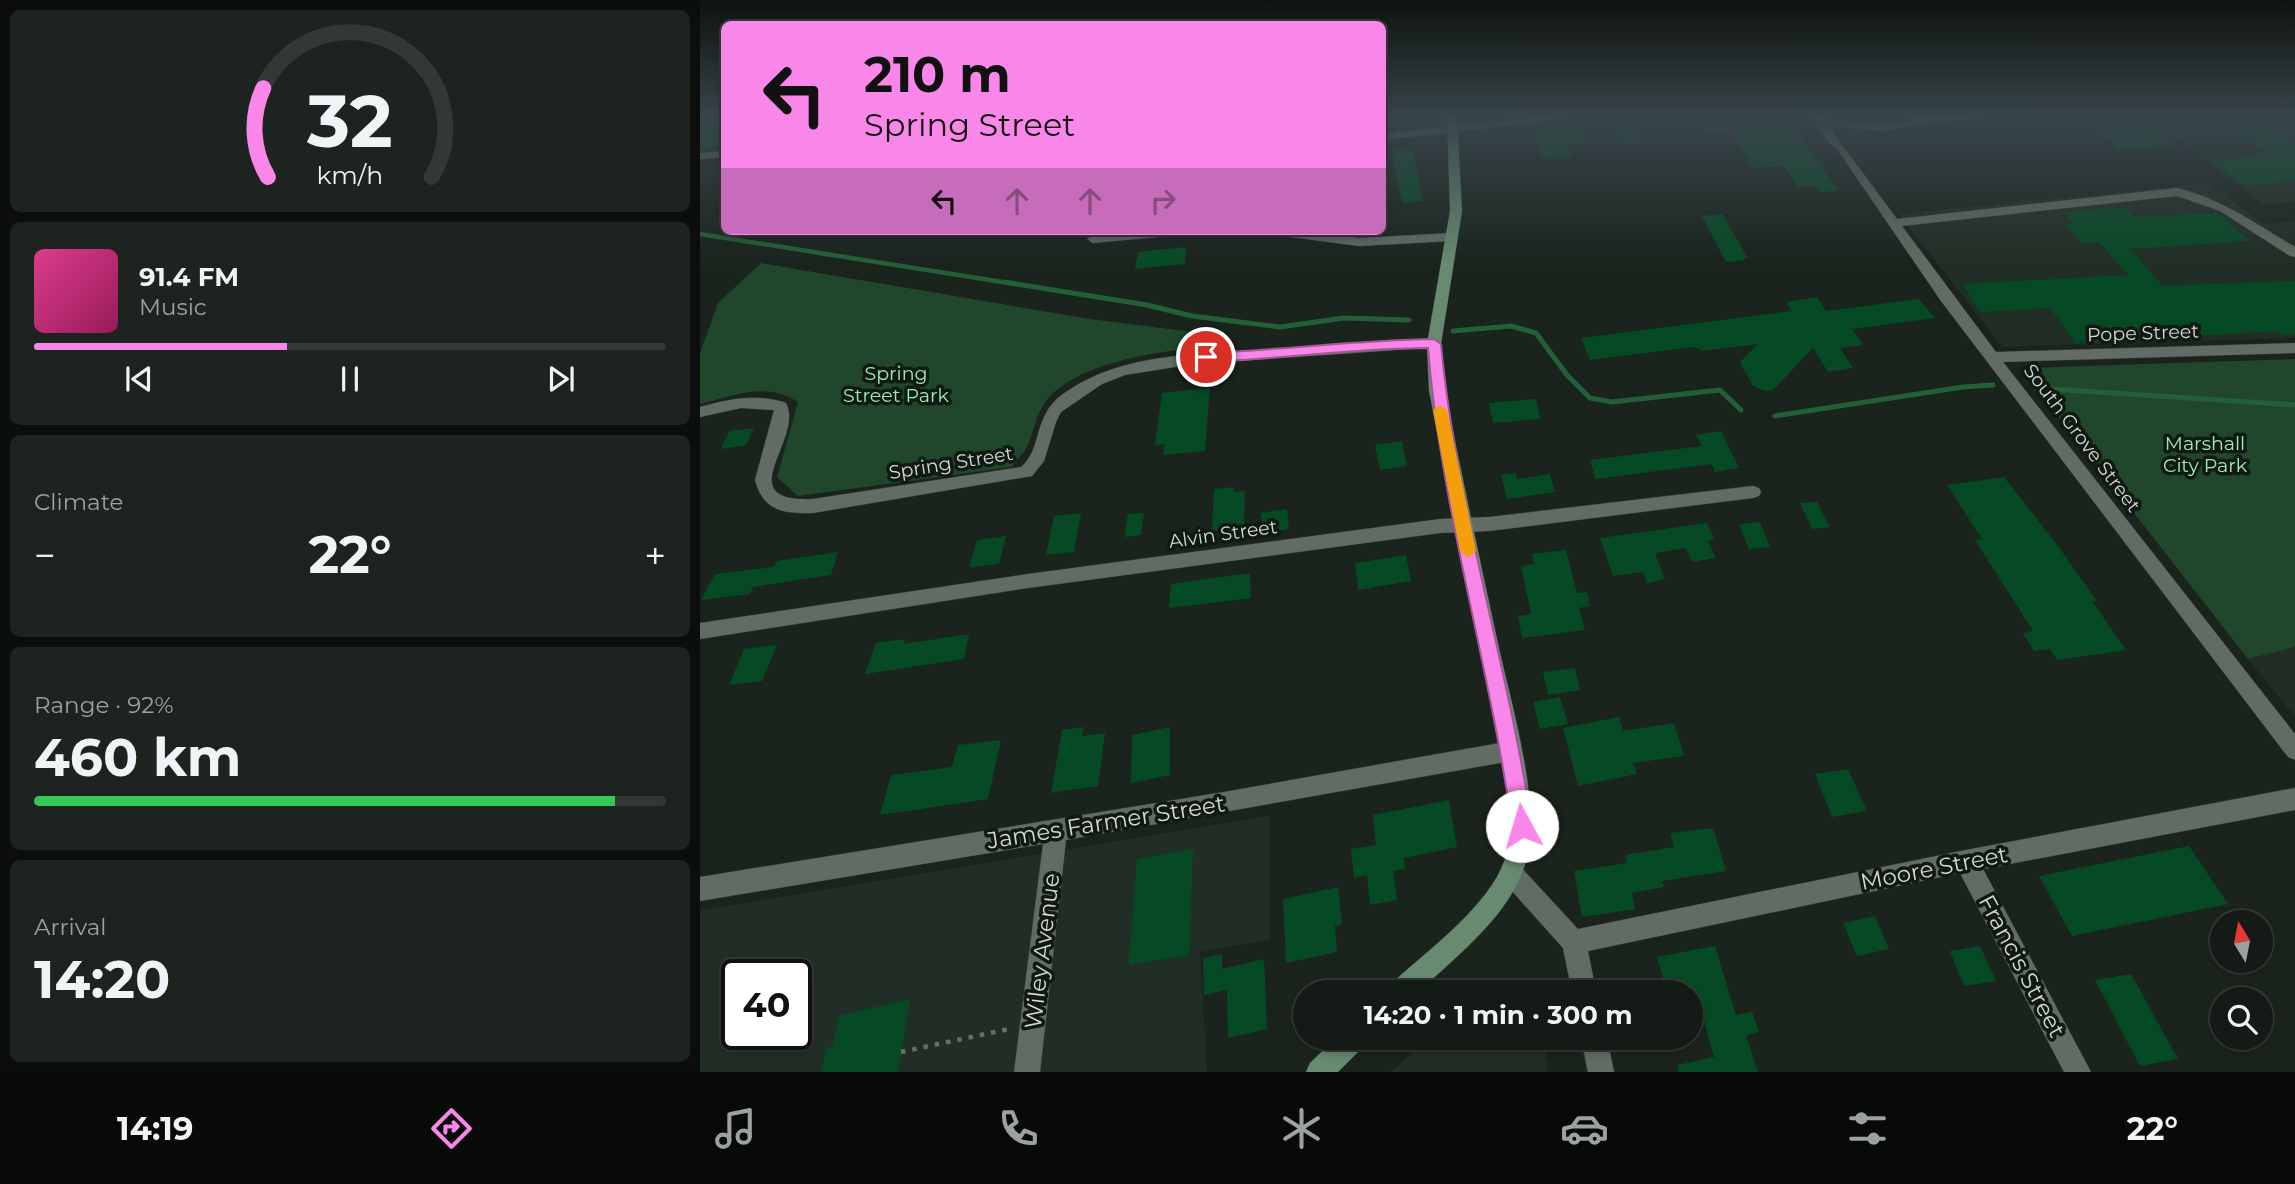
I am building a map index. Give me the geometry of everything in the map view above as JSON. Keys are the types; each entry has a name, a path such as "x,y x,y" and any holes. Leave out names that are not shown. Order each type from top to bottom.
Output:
{"street":[{"path":"1414,980 1480,917 1503,889 1520,846 1522,826 1511,751 1440,414 1434,344 1452,237 1456,198 1454,166"},
{"name":"South Grove Street","path":"1854,166 1946,298 2295,750"},
{"path":"1894,223 2177,192 2197,195 2220,205 2295,253"},
{"path":"1093,239 1136,235"},
{"path":"1306,235 1359,242 1452,237"},
{"name":"Spring Street","path":"700,412 743,402 772,403 781,407 783,414 763,480 764,490 769,499 779,506 813,506 1026,472 1035,464 1048,421 1061,403 1088,385 1138,366 1180,359 1271,355 1364,344 1434,344"},
{"name":"Pope Street","path":"1993,357 2295,348"},
{"name":"Alvin Street","path":"700,631 1042,579 1463,525 1753,492"},
{"name":"James Farmer Street","path":"700,889 1056,831 1511,751"},
{"name":"Moore Street","path":"1574,942 1966,861 2295,799"},
{"name":"Wiley Avenue","path":"1027,1072 1056,831"},
{"name":"Francis Street","path":"1966,861 2078,1072"},
{"path":"1511,873 1574,942 1582,980"},
{"path":"1319,1072 1342,1050"},
{"path":"1596,1050 1601,1072"}],"path":[{"path":"901,1052 1015,1028"}],"shaded area":[{"path":"2214,166 2295,166 2295,202 2264,204"},
{"path":"2208,183 2263,224 2295,221 2295,338 2002,347 1899,214"},
{"path":"2295,647 2295,717 2248,659"},
{"path":"1269,816 1270,940 1200,952 1207,1072 700,1072 700,910"},
{"path":"1414,1050 1545,1050 1548,1072 1391,1072"}],"green space":[{"name":"Spring Street Park","path":"761,263 1090,319 1209,334 1196,348 1116,362 1095,369 1059,388 1043,406 1028,445 1012,467 798,496 777,477 798,402 774,392 762,391 700,404 700,353 718,303"},
{"name":"Marshall City Park","path":"2295,359 2295,647 2248,659 2023,371 2028,368"}],"building":[{"path":"1394,166 1416,166 1422,201 1402,203"},
{"path":"1752,166 1784,166 1753,168"},
{"path":"1784,166 1822,166 1839,191 1821,192 1816,186 1797,187"},
{"path":"2218,166 2295,166 2295,181 2245,186"},
{"path":"2125,207 2134,217 2217,213 2249,241 2130,249 2163,286 2295,281 2295,334 2282,335 2278,331 2076,343 2050,308 1981,312 1962,284 2129,275 2098,242 2083,243 2065,224 2074,224 2063,212"},
{"path":"1722,214 1748,258 1744,258 1745,260 1726,262 1702,216"},
{"path":"1186,247 1185,264 1135,269 1138,252"},
{"path":"1817,297 1826,311 1919,299 1935,318 1852,329 1863,345 1840,348 1853,368 1828,372 1813,348 1773,390 1764,391 1753,386 1740,362 1758,344 1703,351 1694,347 1590,360 1581,338 1792,311 1786,302"},
{"path":"1210,388 1205,451 1163,455 1165,444 1155,445 1162,393"},
{"path":"1536,399 1540,419 1493,423 1489,403"},
{"path":"754,428 746,445 721,449 729,431"},
{"path":"1721,431 1739,468 1715,472 1712,464 1595,479 1590,460 1702,446 1696,435"},
{"path":"1402,441 1407,466 1380,470 1375,445"},
{"path":"1516,473 1517,479 1550,474 1555,492 1507,499 1501,475"},
{"path":"2004,477 2097,601 2092,601 2126,650 2057,660 2050,649 2034,651 2023,633 2033,631 1975,540 1982,539 1947,485"},
{"path":"1234,487 1234,492 1245,491 1244,527 1212,531 1214,489"},
{"path":"1817,502 1830,527 1812,529 1800,503"},
{"path":"1287,509 1289,529 1262,533 1261,513"},
{"path":"1081,513 1074,552 1046,555 1054,516"},
{"path":"1144,513 1141,535 1124,537 1128,514"},
{"path":"1760,522 1770,547 1749,549 1739,524"},
{"path":"1707,523 1714,539 1708,541 1716,558 1692,562 1686,548 1655,553 1665,579 1647,583 1643,572 1613,576 1600,538"},
{"path":"1006,536 999,564 969,567 977,540"},
{"path":"1566,550 1577,593 1587,592 1590,606 1579,608 1585,630 1522,638 1518,616 1531,614 1521,566 1534,564 1532,554"},
{"path":"838,552 831,575 753,587 750,594 701,600 715,574 774,567 777,561"},
{"path":"1406,555 1411,581 1358,590 1355,563"},
{"path":"1250,573 1251,598 1169,608 1171,584"},
{"path":"969,634 964,659 865,674 876,643 905,639 904,644"},
{"path":"777,645 762,681 729,685 744,649"},
{"path":"1575,668 1580,690 1548,695 1543,672"},
{"path":"1560,697 1568,724 1540,729 1533,702"},
{"path":"1619,717 1623,731 1674,723 1684,756 1633,763 1637,774 1578,786 1563,728"},
{"path":"1084,727 1082,736 1105,733 1098,786 1051,793 1062,730"},
{"path":"1170,727 1170,775 1131,783 1132,735"},
{"path":"1001,740 988,799 880,815 891,775 952,767 958,745"},
{"path":"1848,769 1867,811 1832,817 1815,774"},
{"path":"1449,800 1457,847 1404,858 1405,869 1393,871 1397,900 1370,905 1367,875 1354,878 1351,849 1376,845 1373,815"},
{"path":"1713,828 1726,871 1662,881 1664,887 1632,893 1635,909 1582,917 1574,871 1627,863 1625,855 1674,847 1670,833"},
{"path":"2189,846 2228,904 2072,936 2039,876"},
{"path":"1193,849 1189,955 1129,965 1137,859"},
{"path":"1338,887 1342,924 1335,926 1337,952 1286,963 1283,899"},
{"path":"1875,916 1889,949 1857,956 1843,923"},
{"path":"1715,946 1736,1015 1752,1012 1759,1032 1746,1035 1758,1072 1678,1072 1678,1065 1714,1057 1703,1017 1703,980 1664,980 1657,957"},
{"path":"1980,946 1996,981 1964,986 1950,951"},
{"path":"1222,954 1222,969 1264,959 1267,1029 1228,1038 1227,990 1204,995 1203,958"},
{"path":"2131,974 2178,1059 2140,1066 2095,980"},
{"path":"910,999 898,1072 821,1072 826,1048 833,1046 839,1016"}],"waterway":[{"path":"700,234 1015,284"},
{"path":"1004,282 1147,305 1192,316 1280,327 1344,318 1409,320"},
{"path":"1453,331 1511,326 1536,333 1567,375 1590,398 1612,402 1720,390 1741,410"},
{"path":"1775,416 1963,387 1993,385"},
{"path":"2036,388 2295,405"}],"slow traffic":[{"path":"1440,410 1468,551"}],"route":[{"path":"1206,357 1271,355 1372,344 1434,344 1440,414 1511,751 1522,826"}]}
